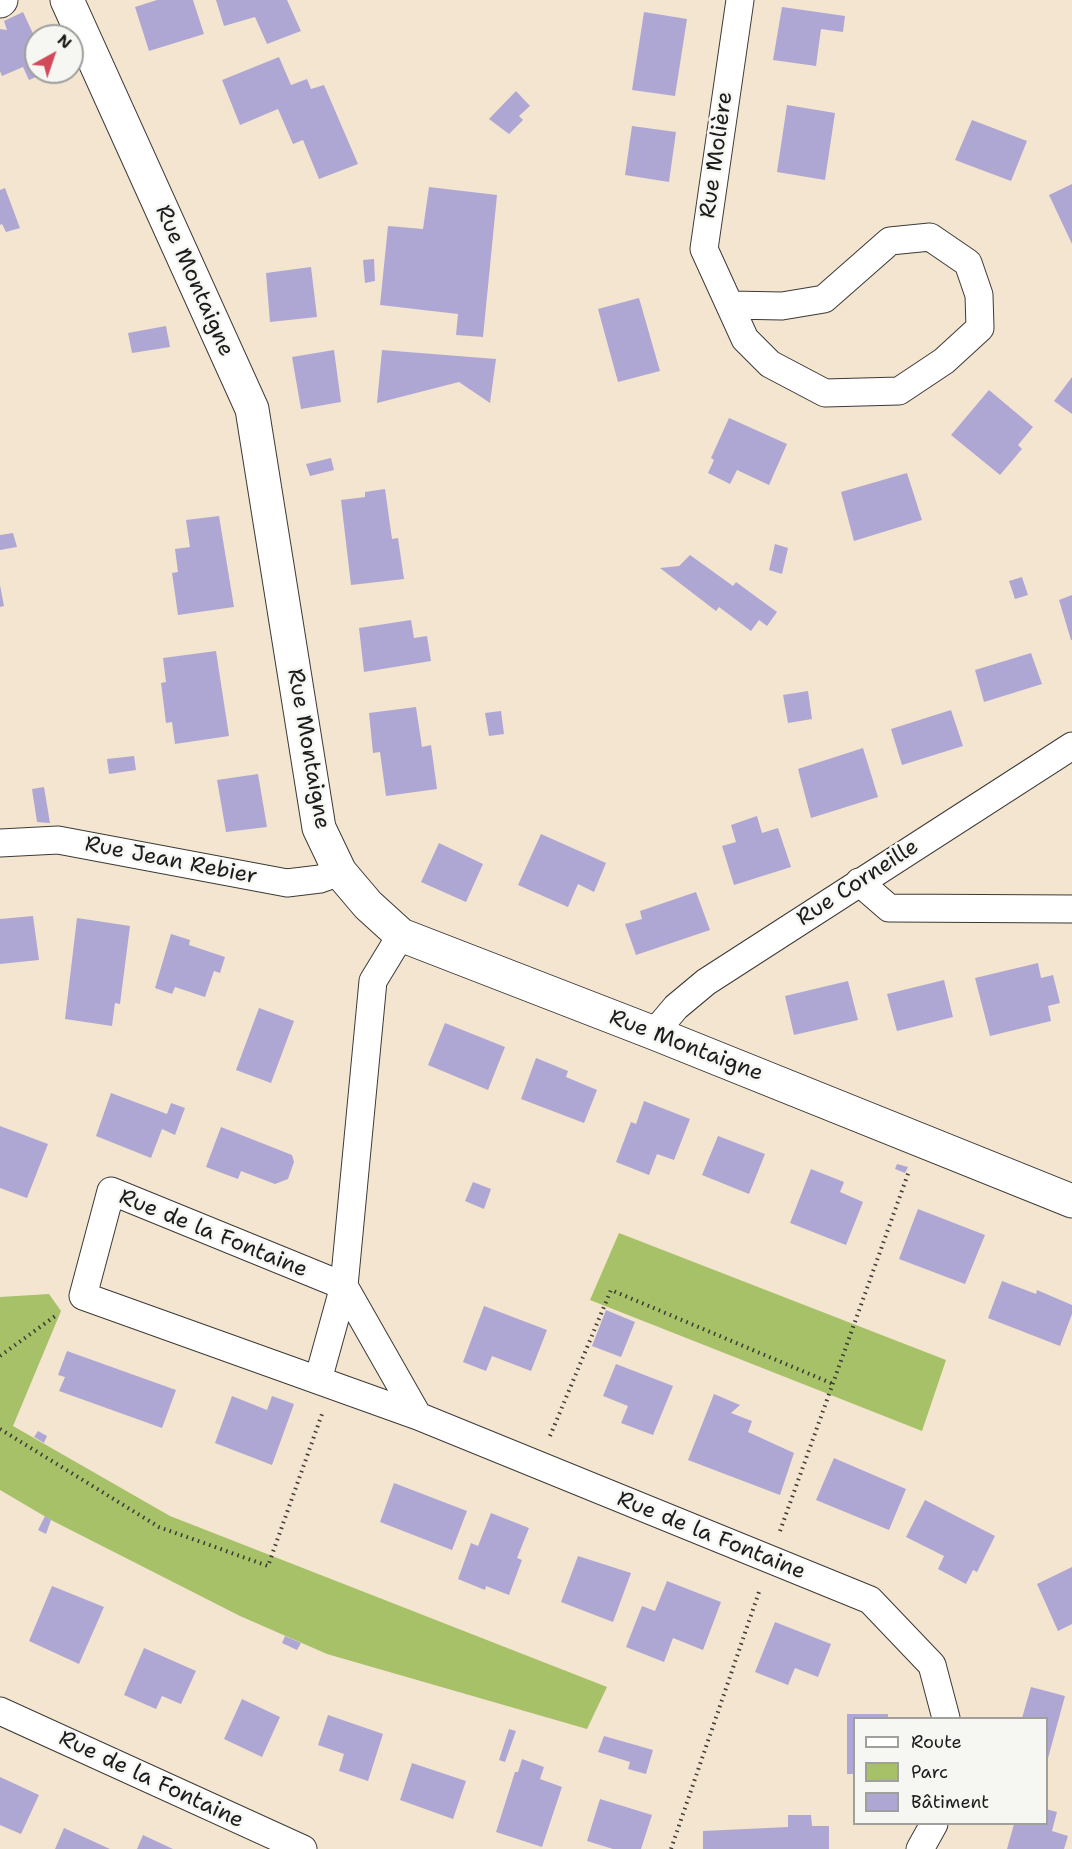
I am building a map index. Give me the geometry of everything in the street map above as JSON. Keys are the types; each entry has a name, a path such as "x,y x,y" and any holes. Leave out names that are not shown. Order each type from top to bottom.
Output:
{"street":[{"name":"Rue Montaigne","path":"67,0 252,409 319,828 340,872 368,905 401,935 654,1033 1072,1201"},
{"name":"Rue Molière","path":"732,305 782,306 824,299 890,242 930,237 968,263 980,295 980,328 944,362 899,391 825,393 770,364 745,339 732,305 704,249 740,0"},
{"name":"Rue Corneille","path":"654,1033 676,1007 706,982 1072,746"},
{"name":"Rue Jean Rebier","path":"0,843 58,840 287,883 320,879 340,872"},
{"path":"859,882 889,908 1072,909"},
{"path":"325,1383 344,1286 373,981 401,935"},
{"name":"Rue de la Fontaine","path":"344,1286 111,1191 83,1296 418,1416 870,1600 932,1665 945,1717"},
{"path":"344,1286 418,1416"},
{"name":"Rue de la Fontaine","path":"0,1710 303,1849"},
{"path":"920,1849 933,1825"}],"path":[{"path":"671,1849 770,1560 921,1139"},
{"path":"538,1465 611,1290 833,1384"},
{"path":"0,1356 83,1296"},
{"path":"0,1429 159,1527 268,1566 325,1383"}],"green space":[{"path":"619,1233 946,1360 922,1431 590,1300"},
{"path":"49,1294 61,1311 13,1426 170,1516 607,1687 587,1729 327,1654 240,1616 51,1520 0,1490 0,1297"}],"building":[{"path":"157,0 193,0 204,34 149,51 135,7"},
{"path":"216,0 287,0 301,31 267,44 255,17 224,26"},
{"path":"782,7 845,16 843,32 821,29 816,66 773,60"},
{"path":"23,12 29,24 24,24 24,69 23,67 2,76 0,29 7,30 4,21"},
{"path":"644,12 687,19 675,96 632,90"},
{"path":"279,57 291,85 307,79 311,89 324,85 358,164 319,179 303,140 293,144 278,109 240,125 222,80"},
{"path":"516,91 530,106 519,116 523,120 509,134 489,119"},
{"path":"787,105 835,113 825,180 777,172"},
{"path":"972,120 1027,141 1011,181 955,160"},
{"path":"632,126 676,132 669,182 625,175"},
{"path":"1072,184 1072,244 1049,195"},
{"path":"429,187 497,195 483,337 456,335 458,314 380,305 388,226 423,229"},
{"path":"5,188 20,228 6,232 2,224 0,225 0,190"},
{"path":"374,259 375,281 365,283 363,260"},
{"path":"311,267 317,317 270,322 266,273"},
{"path":"639,298 660,371 618,382 598,309"},
{"path":"166,326 170,347 132,353 128,333"},
{"path":"334,350 341,402 301,409 292,357"},
{"path":"382,350 496,359 490,403 459,382 377,403"},
{"path":"1072,377 1072,414 1054,401"},
{"path":"989,390 1033,427 1018,445 1022,449 1000,475 951,435"},
{"path":"729,418 787,444 769,485 737,470 730,484 708,473 714,460 711,458"},
{"path":"331,458 334,470 310,476 306,464"},
{"path":"907,473 922,520 854,541 841,492"},
{"path":"385,489 392,539 398,538 404,579 351,585 341,500 365,497 365,492"},
{"path":"219,516 234,607 178,615 172,573 178,572 175,549 190,547 186,520"},
{"path":"13,533 17,547 0,550 0,535"},
{"path":"775,544 788,548 782,574 769,570"},
{"path":"690,555 733,586 736,582 777,612 767,626 759,620 751,631 719,607 716,611 660,568 679,566"},
{"path":"1022,577 1028,595 1015,599 1009,581"},
{"path":"0,585 4,606 0,607"},
{"path":"1072,595 1072,640 1071,640 1059,600"},
{"path":"411,620 414,638 427,636 431,661 364,672 359,628"},
{"path":"216,651 229,736 175,744 172,722 166,723 161,683 166,682 163,658"},
{"path":"1031,653 1042,684 984,702 975,670"},
{"path":"808,691 812,719 788,723 783,695"},
{"path":"416,707 422,747 431,745 437,789 386,796 380,752 373,753 369,713"},
{"path":"951,710 963,746 902,765 891,729"},
{"path":"501,711 504,734 489,736 485,713"},
{"path":"863,748 878,797 811,818 798,769"},
{"path":"134,756 136,770 109,774 107,759"},
{"path":"258,774 267,827 226,832 217,780"},
{"path":"44,787 50,823 37,822 32,789"},
{"path":"757,816 762,833 778,828 791,867 734,885 722,846 736,842 731,825"},
{"path":"541,834 606,863 594,892 578,884 568,907 518,885"},
{"path":"439,843 483,864 466,902 421,882"},
{"path":"696,892 710,930 636,955 625,924 642,919 640,911"},
{"path":"33,916 39,960 0,964 0,919"},
{"path":"77,918 130,926 120,1004 115,1003 112,1026 65,1019"},
{"path":"171,934 190,940 189,945 225,957 220,973 214,971 205,997 175,987 172,994 155,988"},
{"path":"1038,963 1041,978 1053,975 1060,1003 1048,1006 1051,1021 990,1036 975,978"},
{"path":"944,980 953,1017 897,1031 887,994"},
{"path":"848,981 858,1020 794,1035 785,996"},
{"path":"259,1008 294,1021 271,1083 236,1070"},
{"path":"445,1023 505,1047 488,1090 428,1065"},
{"path":"536,1058 568,1071 566,1077 597,1090 584,1123 521,1099"},
{"path":"111,1093 167,1114 171,1103 185,1108 175,1135 162,1129 151,1158 96,1136"},
{"path":"644,1101 690,1119 674,1160 657,1154 649,1175 616,1162 631,1122 636,1124"},
{"path":"0,1126 48,1144 27,1198 0,1188"},
{"path":"221,1127 292,1155 294,1162 288,1179 275,1184 241,1171 238,1179 206,1167"},
{"path":"718,1136 765,1154 749,1194 702,1175"},
{"path":"897,1164 908,1167 905,1173 895,1169"},
{"path":"811,1169 844,1182 840,1192 863,1202 846,1245 790,1223"},
{"path":"473,1182 491,1189 484,1209 465,1201"},
{"path":"918,1209 985,1235 965,1284 899,1259"},
{"path":"1002,1281 1036,1294 1037,1290 1072,1305 1072,1314 1060,1346 988,1318"},
{"path":"484,1306 547,1330 531,1371 492,1356 486,1371 463,1362"},
{"path":"606,1310 635,1322 621,1357 592,1346"},
{"path":"67,1351 176,1390 162,1428 59,1391 65,1377 58,1375"},
{"path":"616,1364 673,1386 653,1435 621,1423 628,1406 603,1396"},
{"path":"714,1394 740,1405 731,1413 752,1421 748,1432 794,1453 780,1495 688,1460"},
{"path":"232,1396 267,1410 272,1396 294,1404 272,1465 215,1443"},
{"path":"38,1431 47,1436 44,1443 34,1437"},
{"path":"834,1458 906,1489 889,1530 816,1500"},
{"path":"394,1483 467,1511 452,1550 380,1522"},
{"path":"925,1500 995,1536 977,1572 973,1570 966,1584 938,1569 944,1556 906,1537"},
{"path":"491,1513 529,1528 517,1558 522,1560 509,1595 486,1586 485,1590 458,1579 471,1543 478,1546"},
{"path":"45,1516 51,1520 46,1534 38,1530"},
{"path":"578,1556 631,1573 613,1622 561,1602"},
{"path":"1072,1567 1072,1624 1058,1631 1037,1584"},
{"path":"667,1581 721,1602 703,1650 673,1638 664,1662 626,1647 642,1606 655,1611"},
{"path":"52,1586 104,1607 79,1664 29,1641"},
{"path":"775,1622 831,1644 818,1677 795,1668 788,1685 755,1672"},
{"path":"285,1636 301,1643 297,1650 282,1643"},
{"path":"144,1648 196,1671 181,1704 162,1696 156,1709 124,1695"},
{"path":"1031,1687 1065,1696 1048,1758 1048,1717 1022,1717"},
{"path":"242,1699 280,1717 262,1757 224,1739"},
{"path":"847,1714 888,1714 888,1717 853,1717 853,1774 847,1774"},
{"path":"328,1715 383,1734 368,1781 339,1771 344,1754 318,1745"},
{"path":"509,1729 516,1731 505,1762 499,1760"},
{"path":"604,1736 653,1750 646,1774 628,1769 630,1762 598,1752"},
{"path":"522,1759 544,1767 540,1779 562,1787 542,1847 496,1832 515,1772 518,1772"},
{"path":"412,1763 466,1781 453,1819 400,1800"},
{"path":"0,1777 39,1795 21,1834 0,1825"},
{"path":"600,1799 652,1815 641,1849 613,1849 587,1841"},
{"path":"1048,1810 1057,1812 1052,1831 1068,1836 1064,1849 1007,1849 1014,1825 1048,1825"},
{"path":"788,1815 811,1815 812,1826 829,1826 829,1849 703,1849 703,1831 788,1827"},
{"path":"64,1828 110,1849 55,1849"},
{"path":"143,1835 173,1849 137,1849"}]}
